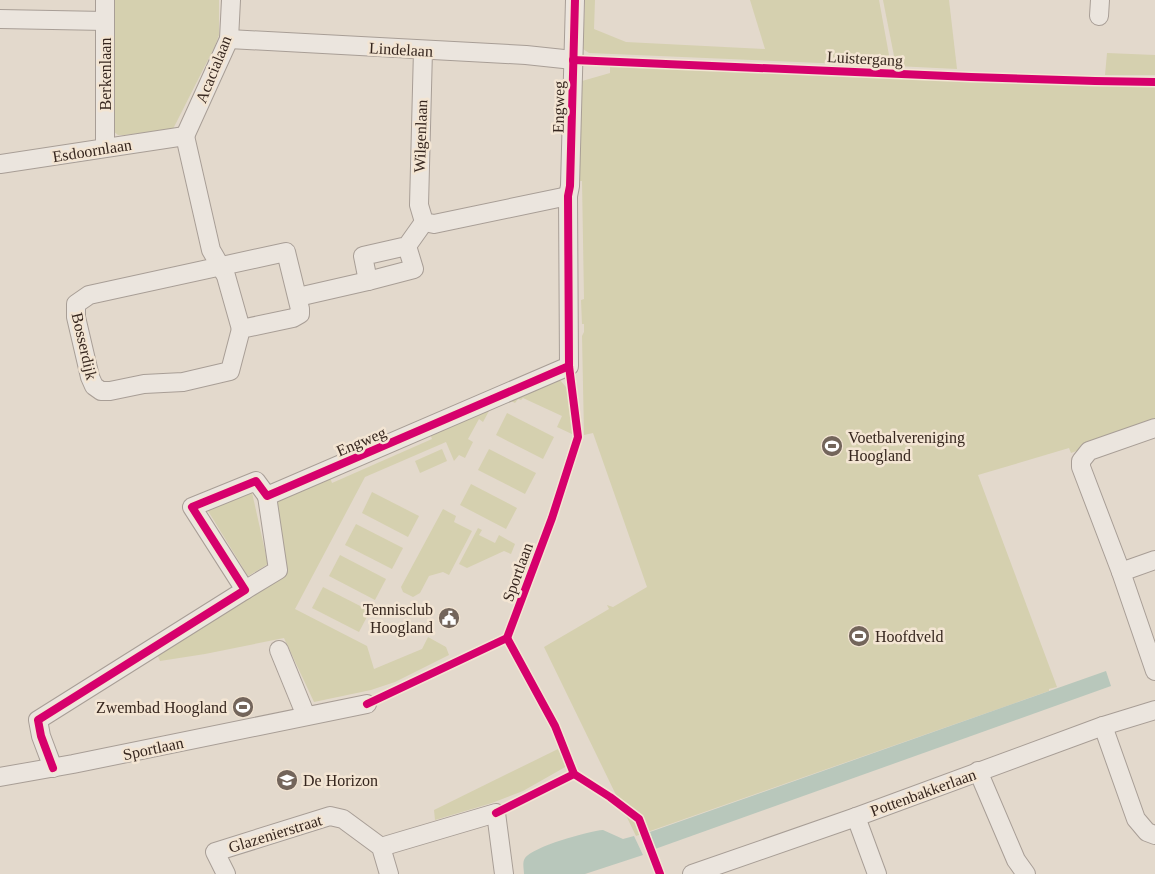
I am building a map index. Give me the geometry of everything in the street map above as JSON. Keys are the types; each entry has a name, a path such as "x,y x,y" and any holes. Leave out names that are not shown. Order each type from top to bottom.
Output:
{"street":[{"name":"Berkenlaan","path":"104,0 105,147"},
{"name":"Acacialaan","path":"185,136 229,39 231,0"},
{"name":"Engweg","path":"267,496 569,366 568,196 570,186 575,0"},
{"path":"0,19 105,21"},
{"name":"Lindelaan","path":"229,39 526,55 573,60"},
{"name":"Wilgenlaan","path":"423,50 419,206 424,222"},
{"path":"185,136 211,250 226,276 241,329"},
{"name":"Esdoornlaan","path":"0,164 90,152 105,147 185,136"},
{"path":"368,281 363,256 407,246 424,222 434,224 568,196"},
{"path":"298,297 414,269 407,246"},
{"name":"Bosserdijk","path":"286,252 298,297 300,314 294,318 241,329 230,371 183,382 144,384 110,392 101,391 94,386 90,377 76,317 76,304 88,295 286,252"},
{"path":"1155,428 1089,451 1081,461 1081,467 1121,572 1155,671"},
{"path":"52,768 40,736 38,720 278,570 267,496 256,481 192,507 245,590"},
{"path":"1121,572 1155,560"},
{"path":"279,650 306,716"},
{"name":"Sportlaan","path":"0,777 367,704"},
{"name":"Pottenbakkerlaan","path":"692,874 1103,726 1155,710"},
{"path":"1103,726 1136,819 1147,832 1155,835"},
{"path":"978,771 1016,860 1026,874"},
{"path":"389,874 381,847 496,813 504,874"},
{"name":"Glazenierstraat","path":"226,874 215,852 330,816 343,819 381,847"},
{"path":"856,816 876,874"}],"shaded area":[{"path":"112,0 219,0 219,35 173,129 124,135 118,135 113,131"},
{"path":"585,0 595,0 594,29 626,42 765,49 750,0 879,0 891,66 589,53 583,49"},
{"path":"883,0 949,0 957,69 896,66"},
{"path":"1107,53 1155,55 1155,75 1105,75"},
{"name":"Voetbalvereniging Hoogland","path":"610,65 1155,86 1155,423 1071,453 1069,448 978,475 1057,687 636,836 544,647 609,609 607,605 613,607 647,587 593,433 584,435 582,336 584,324 582,324 581,300 584,299 582,181 578,181 582,81 610,73"},
{"path":"546,379 560,380 574,400 576,418 574,435 557,427 562,416 523,398 521,400 518,399 515,403 503,397"},
{"path":"495,400 483,422 479,419 468,439 473,442 465,458 459,455 454,461 446,442 365,477 295,609 367,646 374,669 422,649 428,637 446,647 449,655 395,682 371,690 314,702 284,638 160,661 156,652 283,574 276,504 278,497 328,472 332,483 432,439 429,431"},
{"path":"507,413 554,437 543,459 496,435"},
{"path":"442,449 447,461 420,473 415,461"},
{"path":"489,449 536,473 525,494 478,470"},
{"path":"471,484 517,508 506,529 460,505"},
{"path":"251,488 268,564 248,576 205,506"},
{"path":"372,492 419,516 408,537 362,513"},
{"path":"443,509 456,516 454,522 472,531 449,575 443,572 429,576 420,593 413,597 403,592 401,587"},
{"path":"356,524 403,548 392,569 345,545"},
{"path":"478,528 482,530 479,535 495,543 499,535 515,544 511,554 504,551 467,568 459,564"},
{"path":"340,555 386,579 375,600 329,576"},
{"path":"323,587 370,611 359,632 312,608"},
{"path":"1106,671 1111,686 655,849 650,832"},
{"path":"558,749 567,766 523,791 492,803 435,820 434,810"},
{"path":"603,830 623,839 634,836 643,855 585,874 524,874 523,864 525,858 538,849 561,840"}],"cycle path":[{"path":"367,704 507,638 552,518 578,437 569,366 568,196 570,186 575,0"},
{"name":"Luistergang","path":"573,60 971,77 1155,82"},
{"path":"53,768 41,736 38,720 245,590 192,507 256,481 267,496 569,366"},
{"path":"507,638 555,726 574,774 610,797 639,819 660,874"},
{"path":"496,813 574,774"}],"place":[{"name":"Voetbalvereniging Hoogland","path":"832,446"},
{"name":"Tennisclub Hoogland","path":"449,618"},
{"name":"Hoofdveld","path":"859,636"},
{"name":"Zwembad Hoogland","path":"243,707"},
{"name":"De Horizon","path":"287,780"}]}
